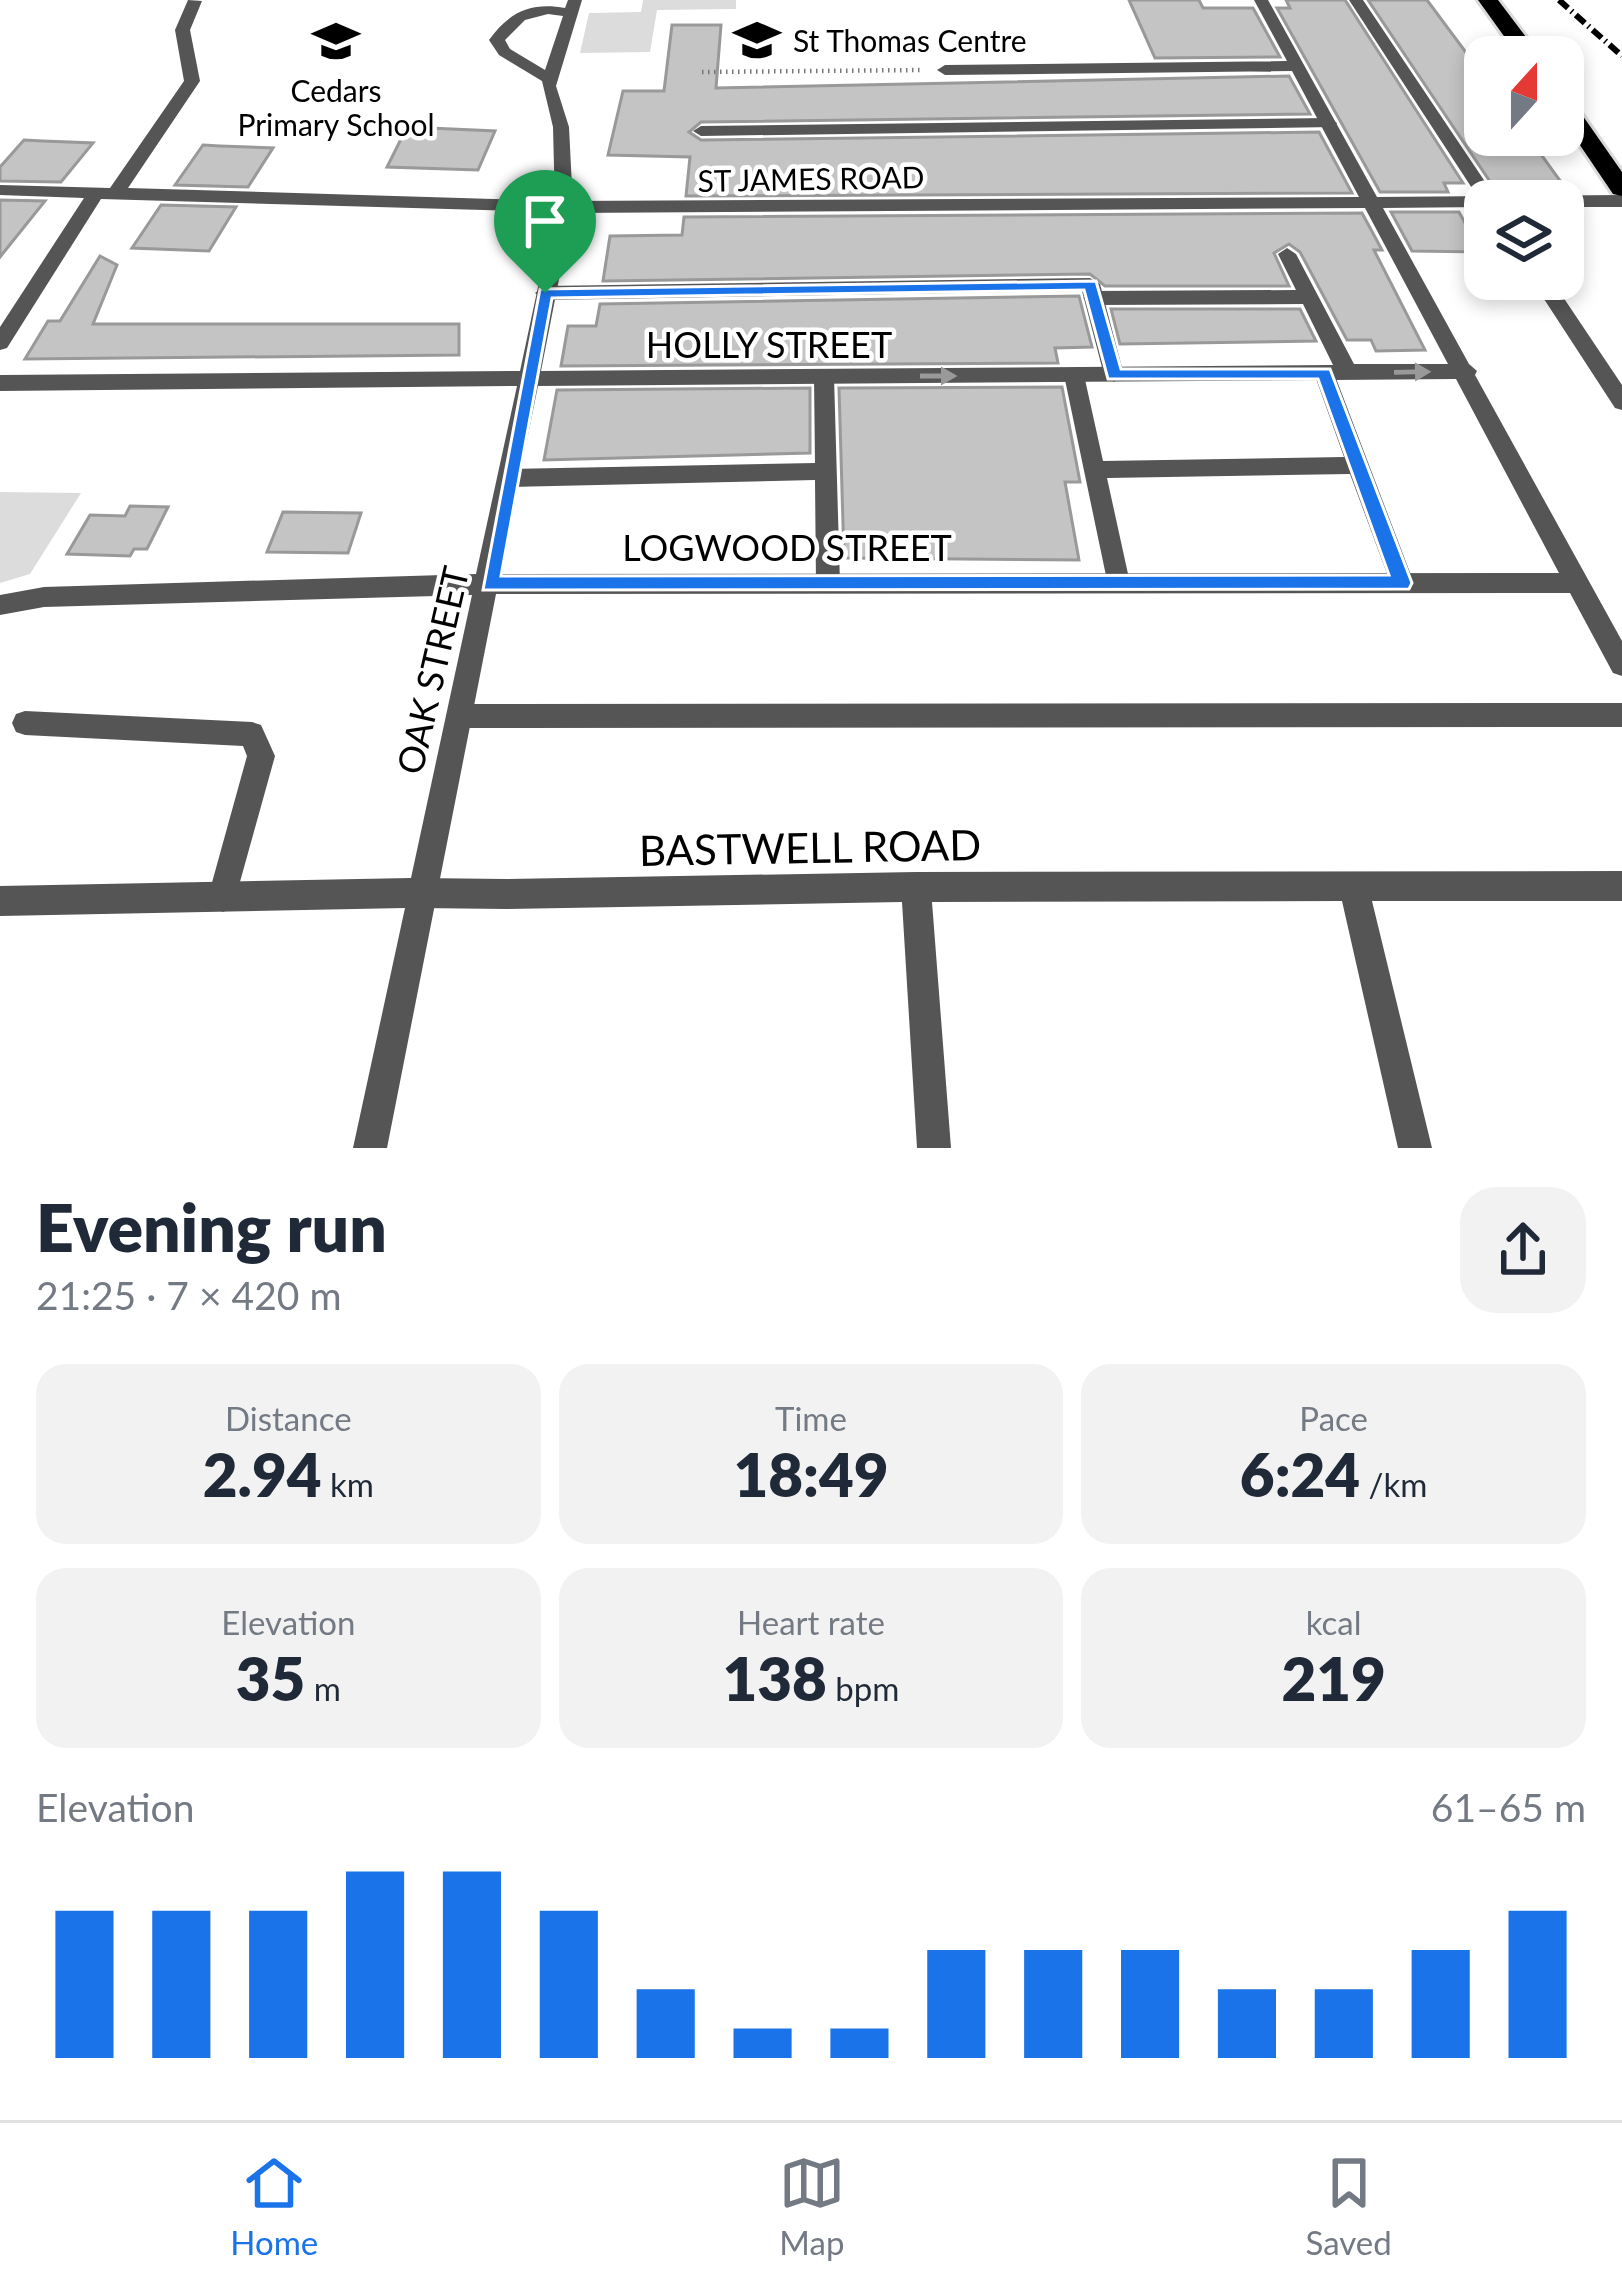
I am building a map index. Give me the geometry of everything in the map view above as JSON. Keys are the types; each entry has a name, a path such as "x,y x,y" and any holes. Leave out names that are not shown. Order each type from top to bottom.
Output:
{"highway":[{"path":"1488,0 1515,36"},
{"path":"1584,134 1622,189"}],"street":[{"path":"0,343 192,80 181,44 183,16 195,0"},
{"path":"1261,0 1467,371 1622,665"},
{"path":"1356,0 1476,180"},
{"path":"573,7 550,79 504,52 497,40 513,17 533,10 573,7"},
{"path":"945,70 1296,66"},
{"name":"OAK STREET","path":"370,1148 418,893 490,584 564,207 561,127 550,79"},
{"path":"701,131 1329,123"},
{"name":"ST JAMES ROAD","path":"0,190 564,207 1464,200"},
{"name":"ST JAMES ROAD","path":"1584,201 1622,201"},
{"path":"1287,254 1309,297 1336,373 1358,465 1402,583"},
{"path":"545,293 1090,284 1114,375"},
{"path":"1093,298 1309,297"},
{"path":"1554,300 1622,402"},
{"name":"HOLLY STREET","path":"0,383 1467,371"},
{"path":"1074,375 1118,583"},
{"path":"824,377 828,584"},
{"path":"1094,470 1358,465"},
{"path":"509,478 826,471"},
{"name":"LOGWOOD STREET","path":"0,605 44,597 490,584 1575,583"},
{"path":"459,716 1622,715"},
{"path":"25,723 252,734 261,756 223,897"},
{"name":"BASTWELL ROAD","path":"0,901 916,887 1622,886"},
{"path":"916,887 934,1148"},
{"path":"1354,888 1415,1148"}],"path":[{"path":"702,72 945,70"}],"shaded area":[{"path":"643,0 736,0 736,9 657,10 650,52 580,53 589,13 641,12"},
{"path":"0,492 81,493 30,574 0,583"}],"building":[{"path":"1129,0 1199,0 1203,8 1253,8 1280,57 1155,58"},
{"path":"1286,0 1345,0 1463,183 1444,183 1448,192 1380,192 1277,8 1290,8"},
{"path":"1368,0 1427,0 1464,50 1464,143"},
{"path":"672,25 721,25 716,88 1289,76 1310,114 701,122 689,132 701,140 1319,132 1352,193 686,196 690,157 608,155 623,91 664,91"},
{"path":"407,127 495,131 478,170 387,167"},
{"path":"24,140 93,143 61,182 0,181 0,167"},
{"path":"203,145 273,148 248,187 175,185"},
{"path":"1473,156 1542,156 1560,180 1489,180"},
{"path":"0,200 45,201 0,257"},
{"path":"161,205 236,207 209,251 132,248"},
{"path":"1391,212 1459,212 1464,221 1464,252 1412,251"},
{"path":"1362,213 1382,250 1374,250 1425,350 1376,351 1371,340 1347,340 1300,252 1289,244 1274,253 1289,286 1105,286 1090,274 603,281 610,236 682,235 684,217"},
{"path":"100,256 117,265 93,324 459,324 459,355 25,359 48,321 60,321"},
{"path":"1079,296 1092,347 1055,348 1058,363 561,366 568,326 596,326 600,304"},
{"path":"1111,309 1300,309 1316,341 1120,344"},
{"path":"1062,387 1080,482 1065,482 1079,560 844,558 839,388"},
{"path":"810,388 810,453 544,460 557,390"},
{"path":"130,506 168,507 147,549 134,549 130,556 67,554 90,515 125,516"},
{"path":"283,512 361,513 348,553 267,552"}],"railway":[{"path":"1559,0 1622,56"}],"place":[{"name":"St Thomas Centre","path":"757,40"},
{"name":"Cedars Primary School","path":"336,41"}],"route":[{"path":"1090,284 1114,375 1324,373 1402,583 490,584 545,293 1090,284"}]}
